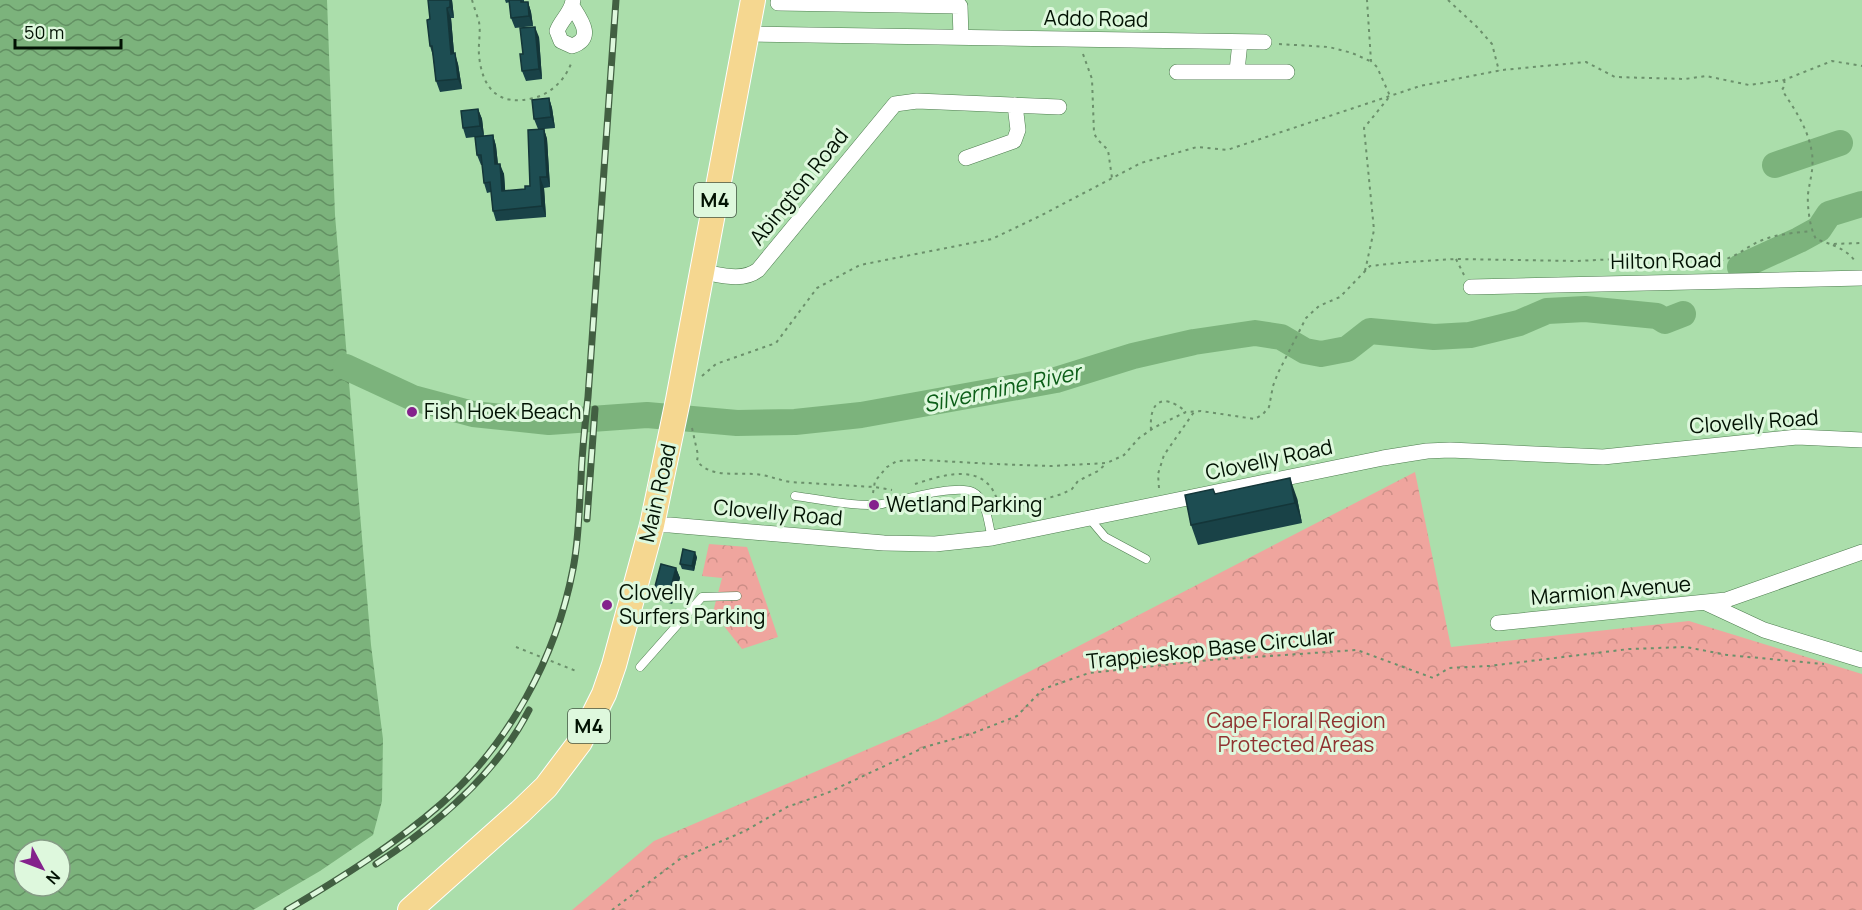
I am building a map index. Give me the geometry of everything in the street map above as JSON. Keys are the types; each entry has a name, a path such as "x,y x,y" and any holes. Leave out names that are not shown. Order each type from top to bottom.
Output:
{"main road":[{"name":"Main Road","path":"410,910 546,788 580,742 599,706 614,665 680,431 678,400 753,0"}],"street":[{"path":"573,3 585,34 580,42 572,46 561,41 557,31 560,22 573,3"},
{"path":"778,3 960,3 961,38"},
{"name":"Addo Road","path":"747,34 1264,42"},
{"path":"1237,71 1240,42"},
{"path":"1177,72 1287,72"},
{"name":"Abington Road","path":"702,272 741,278 758,270 892,106 898,103 917,101 1059,107"},
{"path":"966,158 1014,141 1018,130 1015,105"},
{"name":"Hilton Road","path":"1471,287 1862,278"},
{"name":"Clovelly Road","path":"652,525 884,543 935,544 992,538 1427,451 1460,450 1603,457 1797,437 1862,440"},
{"path":"1706,603 1730,599 1862,552"},
{"name":"Marmion Avenue","path":"1498,623 1706,603 1764,630 1862,660"}],"lane":[{"path":"795,496 871,505 915,496 959,490 971,491 981,501 992,538"},
{"path":"1089,518 1105,537 1146,559"},
{"path":"640,667 702,597 737,596"}],"path":[{"path":"472,0 479,24 479,56 483,77 487,86 499,96 517,101 548,92 560,81 570,66 573,57 572,46"},
{"path":"1367,0 1371,61"},
{"path":"1448,0 1492,44 1499,71"},
{"path":"1084,39 1083,55 1092,79 1094,133 1108,150 1112,178"},
{"path":"1264,42 1329,47 1371,61 1377,67 1390,96"},
{"path":"698,379 716,364 776,343 817,288 860,266 992,239 1141,163 1197,147 1227,150 1420,86 1499,71 1586,62 1615,77 1685,79 1707,76 1749,85 1784,80 1832,61 1862,66"},
{"path":"1784,80 1785,85 1782,90 1804,125 1812,153 1812,183 1808,195 1811,231 1816,239 1844,250 1853,257 1862,278"},
{"path":"1365,271 1374,230 1364,128 1390,96"},
{"path":"987,518 1072,489 1078,481 1124,455 1139,438 1150,430 1186,412 1201,411 1255,419 1263,414 1269,407 1273,386 1306,318 1319,306 1340,297 1370,266 1456,259 1577,261 1635,258 1718,261 1728,260 1761,241 1779,235 1811,231"},
{"path":"1830,244 1862,243"},
{"path":"1456,259 1471,287"},
{"path":"1150,430 1153,407 1159,402 1168,401 1186,412"},
{"path":"1161,504 1158,474 1164,455 1194,412"},
{"path":"680,431 694,436 697,461 702,467 729,475 743,473 790,482 874,487"},
{"path":"871,505 875,481 887,467 897,461 1051,466 1107,463"},
{"path":"516,647 576,670"},
{"name":"Trappieskop Base Circular","path":"612,910 680,859 745,831 787,807 827,794 925,747 971,734 1017,716 1043,689 1089,673 1209,660 1357,650 1433,678 1449,668 1489,666 1629,649 1686,647 1727,655 1833,665"}],"green space":[{"name":"Cape Floral Region Protected Areas","path":"1415,472 1451,647 1689,621 1862,674 1862,910 572,910 654,841 938,719"},
{"path":"709,544 747,547 778,637 742,649 713,612 722,578 702,576"}],"water":[{"path":"0,0 327,0 335,215 371,645 383,739 382,801 373,835 320,871 253,910 0,910"}],"building":[{"path":"428,0 450,0 450,7 447,8 451,54 455,53 458,79 436,81 427,20 430,19"},
{"path":"509,0 528,2 529,16 511,18"},
{"path":"535,27 539,69 522,71 520,28"},
{"path":"549,98 551,117 534,119 532,100"},
{"path":"478,109 480,126 463,128 461,111"},
{"path":"544,129 547,177 540,177 542,206 493,211 490,182 484,183 481,155 477,155 475,137 493,135 495,164 500,164 502,191 525,189 525,186 530,186 528,130"},
{"path":"1290,478 1295,503 1191,525 1185,495 1213,489 1215,494"},
{"path":"683,549 695,552 692,566 680,564"},
{"path":"661,564 676,568 669,594 654,590"}],"waterway":[{"path":"1775,165 1840,143"},
{"name":"Silvermine River","path":"1740,267 1819,229 1829,214 1862,204"},
{"name":"Silvermine River","path":"346,367 413,398 473,414 549,422 647,415 737,423 795,422 861,415 1056,380 1133,356 1194,342 1255,333 1281,337 1305,351 1321,354 1347,349 1370,331 1434,337 1470,335 1519,323 1547,311 1585,309 1657,316 1665,321 1683,314"}],"railway":[{"path":"287,910 386,847 441,804 465,780 508,727 542,667 555,635 573,569 578,535 616,0"},
{"path":"587,519 595,409"},
{"path":"376,864 421,833 463,797 500,756 529,710"}],"place":[{"name":"Fish Hoek Beach","path":"412,412"},
{"name":"Wetland Parking","path":"874,505"},
{"name":"Clovelly Surfers Parking","path":"607,605"}]}
